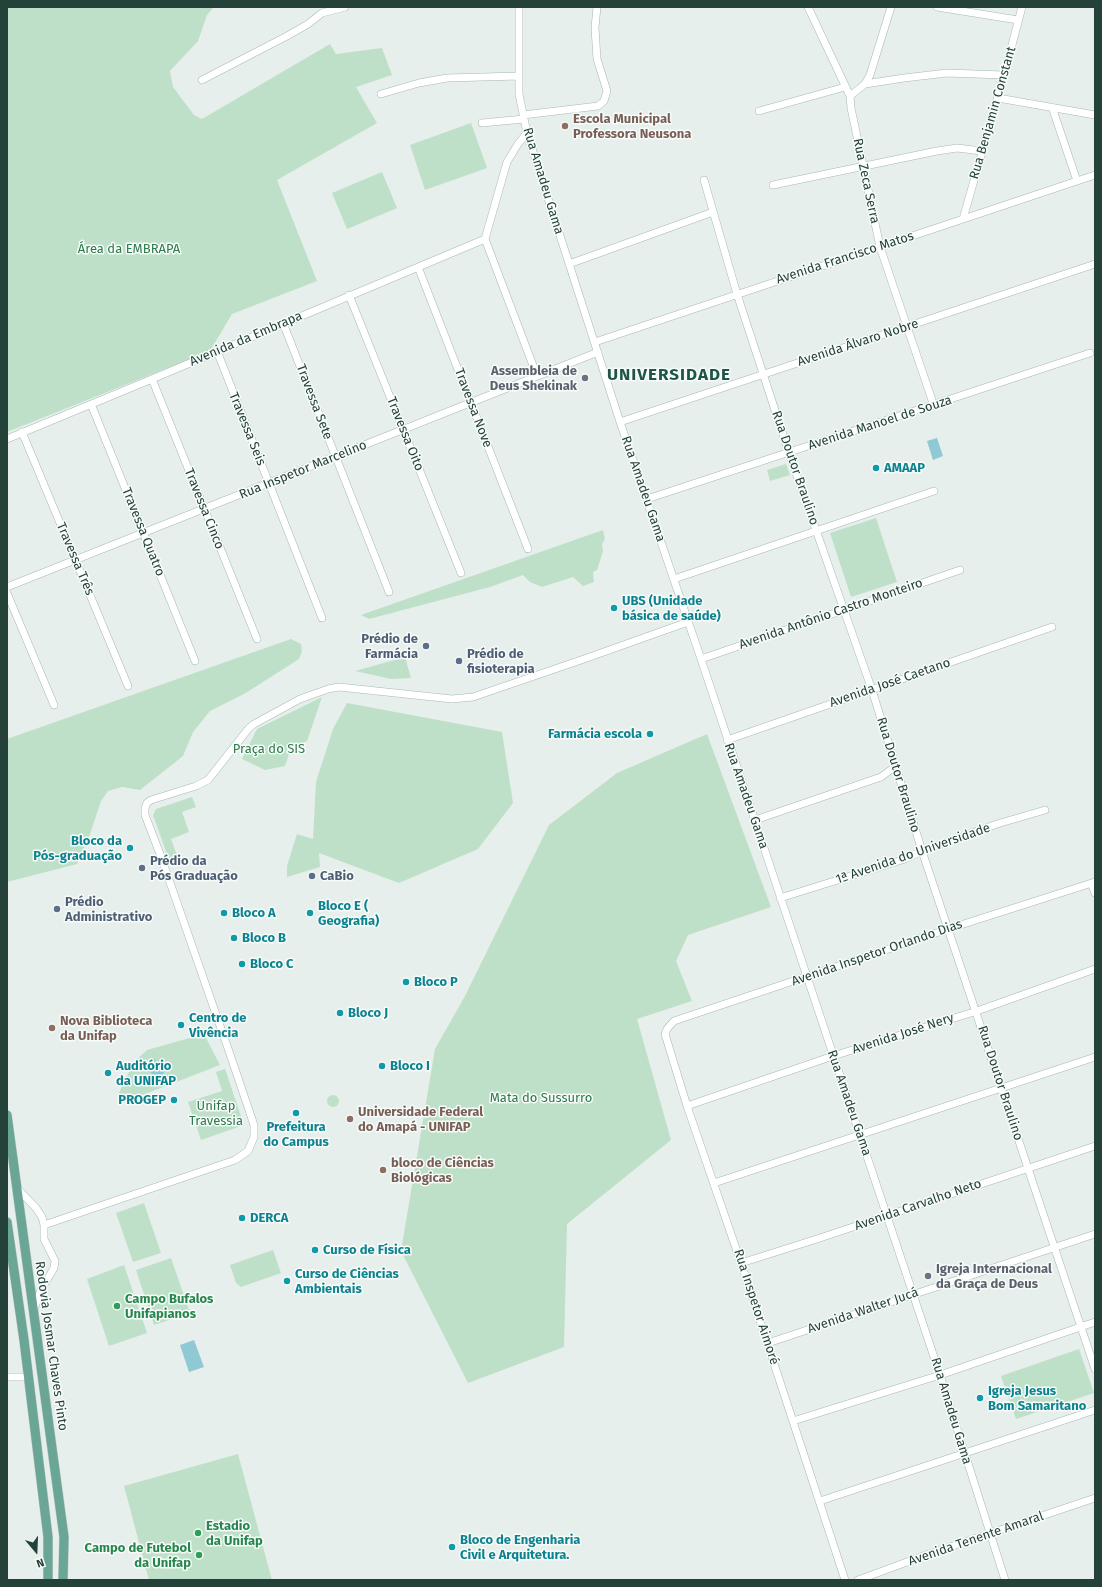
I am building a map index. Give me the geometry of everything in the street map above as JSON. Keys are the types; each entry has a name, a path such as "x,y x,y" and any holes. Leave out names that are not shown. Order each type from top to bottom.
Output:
{"main road":[{"name":"Rodovia Josmar Chaves Pinto","path":"7,1115 64,1537 64,1580"},
{"name":"Rodovia Josmar Chaves Pinto","path":"7,1222 24,1340 27,1376 48,1538 48,1580"}],"street":[{"path":"202,80 287,36 308,24 322,13 345,7"},
{"name":"Rua Amadeu Gama","path":"519,7 520,94 527,133 620,422 701,659 940,1375 989,1534 1005,1580"},
{"path":"482,123 598,106 604,101 607,91 597,59 595,28 596,7"},
{"path":"808,7 850,96 865,84 873,66 891,7"},
{"path":"937,7 1018,20"},
{"name":"Rua Benjamin Constant","path":"963,219 998,98 1022,7"},
{"path":"865,84 947,73 1004,76"},
{"path":"381,94 419,83 447,78 519,76"},
{"path":"759,110 845,87"},
{"name":"Rua Zeca Serra","path":"850,96 862,167 880,247 934,406"},
{"path":"998,98 1095,115"},
{"path":"1052,108 1077,181"},
{"path":"527,133 507,162 485,239 537,376"},
{"path":"773,185 952,148 982,151"},
{"name":"Avenida Francisco Matos","path":"595,342 1095,175"},
{"name":"Rua Doutor Braulino","path":"704,180 737,294 763,374 872,690 922,851 1095,1369"},
{"path":"569,264 713,212"},
{"name":"Avenida da Embrapa","path":"7,438 152,379 485,239"},
{"name":"Avenida Álvaro Nobre","path":"620,422 1095,264"},
{"name":"Travessa Nove","path":"418,267 528,549"},
{"name":"Travessa Oito","path":"349,295 461,573"},
{"name":"Travessa Sete","path":"283,323 389,592"},
{"name":"Travessa Seis","path":"217,351 322,618"},
{"name":"Rua Inspetor Marcelino","path":"7,587 598,352"},
{"name":"Avenida Manoel de Souza","path":"647,499 934,406 1090,353"},
{"name":"Travessa Cinco","path":"152,379 257,639"},
{"name":"Travessa Quatro","path":"91,404 194,661"},
{"name":"Travessa Três","path":"22,432 128,686"},
{"path":"674,579 934,491"},
{"name":"Avenida Antônio Castro Monteiro","path":"701,659 960,570"},
{"path":"7,593 54,705"},
{"path":"44,1225 235,1160 248,1151 254,1137 254,1125 232,1060 145,815 147,803 151,800 196,786 208,780 249,728 254,724 300,699 328,689 339,687 452,699 473,697 577,662 688,622"},
{"name":"Avenida José Caetano","path":"727,740 1052,627"},
{"path":"755,820 880,777 896,766"},
{"name":"1ª Avenida do Universidade","path":"780,898 905,859 922,851 997,824 1045,810"},
{"path":"1093,882 1095,893"},
{"name":"Avenida Inspetor Orlando Dias","path":"665,1034 670,1024 674,1022 806,976 1093,882"},
{"name":"Avenida José Nery","path":"687,1106 833,1056 976,1011 1095,969"},
{"name":"Rua Inspetor Aimoré","path":"665,1034 687,1106 768,1343 845,1580"},
{"path":"714,1182 1095,1057"},
{"name":"Avenida Carvalho Neto","path":"741,1263 1095,1146"},
{"path":"16,1187 36,1208 42,1217 44,1225 44,1239 55,1261 54,1268 41,1290 33,1311"},
{"name":"Avenida Walter Jucá","path":"768,1343 1095,1234"},
{"path":"793,1422 940,1375 1095,1322"},
{"path":"7,1377 27,1376"},
{"path":"820,1502 1095,1410"},
{"name":"Avenida Tenente Amaral","path":"858,1580 1095,1498"},
{"path":"64,1569 68,1580"}],"green space":[{"name":"Área da EMBRAPA","path":"7,7 214,7 207,15 198,41 170,71 173,87 194,115 202,119 330,44 336,54 382,48 392,75 356,87 377,123 277,180 317,281 232,314 210,351 7,432"},
{"path":"471,123 487,168 425,190 410,145"},
{"path":"382,172 397,208 347,229 332,193"},
{"path":"786,464 790,475 770,481 767,470"},
{"path":"876,518 897,582 851,597 830,533"},
{"path":"603,530 605,539 602,544 603,551 597,570 593,572 594,582 583,586 573,577 542,587 530,582 523,575 490,587 369,619 361,615"},
{"path":"291,639 301,644 302,651 299,659 244,694 210,711 193,732 183,756 140,790 122,787 108,791 101,801 90,834 77,864 7,882 7,739"},
{"path":"405,657 411,678 391,679 355,671"},
{"name":"Praça do SIS","path":"322,697 307,741 291,748 285,766 265,770 242,759 257,729"},
{"path":"347,703 502,732 513,803 478,849 399,883 319,853 320,867 287,877 287,866 297,834 313,839 316,782 333,729"},
{"name":"Mata do Sussurro","path":"707,734 771,907 688,935 676,961 692,1001 637,1019 671,1140 567,1224 564,1347 468,1383 401,1251 435,1049 465,996 549,825 617,773"},
{"path":"192,797 196,807 182,812 189,832 171,839 179,861 169,860 153,815 156,809"},
{"path":"204,1034 220,1065 127,1101 129,1095 119,1098 118,1095 133,1063 147,1050"},
{"name":"Unifap Travessia","path":"225,1069 244,1125 201,1140 188,1102 222,1091 216,1072"},
{"path":"335,1095 338,1096 338,1106 331,1107 328,1106 327,1099 328,1096"},
{"path":"144,1203 161,1253 133,1262 116,1213"},
{"path":"273,1250 281,1273 241,1287 236,1283 230,1265"},
{"path":"171,1258 190,1313 154,1325 136,1270"},
{"name":"Campo Bufalos Unifapianos","path":"124,1265 147,1333 109,1346 87,1279"},
{"path":"1079,1349 1094,1393 1016,1419 1001,1376"},
{"name":"Estadio da Unifap","path":"238,1454 272,1580 149,1580 124,1486"}],"water":[{"path":"937,438 943,456 933,460 927,441"},
{"path":"152,1057 159,1063 164,1071 162,1084 154,1079 151,1073 150,1068"},
{"path":"194,1340 204,1367 189,1372 180,1345"}],"place":[{"name":"Escola Municipal Professora Neusona","path":"565,126"},
{"name":"Assembleia de Deus Shekinak","path":"585,378"},
{"name":"AMAAP","path":"876,468"},
{"name":"UBS (Unidade básica de saúde)","path":"614,608"},
{"name":"Prédio de Farmácia","path":"426,646"},
{"name":"Prédio de fisioterapia","path":"459,661"},
{"name":"Farmácia escola","path":"650,734"},
{"name":"Bloco da Pós-graduação","path":"130,848"},
{"name":"Prédio da Pós Graduação","path":"142,868"},
{"name":"CaBio","path":"312,876"},
{"name":"Prédio Administrativo","path":"57,909"},
{"name":"Bloco A","path":"224,913"},
{"name":"Bloco E ( Geografia)","path":"310,913"},
{"name":"Bloco B","path":"234,938"},
{"name":"Bloco C","path":"242,964"},
{"name":"Bloco P","path":"406,982"},
{"name":"Bloco J","path":"340,1013"},
{"name":"Centro de Vivência","path":"181,1025"},
{"name":"Nova Biblioteca da Unifap","path":"52,1028"},
{"name":"Bloco I","path":"382,1066"},
{"name":"Auditório da UNIFAP","path":"108,1073"},
{"name":"PROGEP","path":"174,1100"},
{"name":"Prefeitura do Campus","path":"296,1113"},
{"name":"Universidade Federal do Amapá - UNIFAP","path":"350,1119"},
{"name":"bloco de Ciências Biológicas","path":"383,1170"},
{"name":"DERCA","path":"242,1218"},
{"name":"Curso de Física","path":"315,1250"},
{"name":"Igreja Internacional da Graça de Deus","path":"928,1276"},
{"name":"Curso de Ciências Ambientais","path":"287,1281"},
{"name":"Campo Bufalos Unifapianos","path":"117,1306"},
{"name":"Igreja Jesus Bom Samaritano","path":"980,1398"},
{"name":"Estadio da Unifap","path":"198,1533"},
{"name":"Bloco de Engenharia Civil e Arquitetura.","path":"452,1547"},
{"name":"Campo de Futebol da Unifap","path":"199,1555"}],"district":[{"name":"UNIVERSIDADE","path":"669,375"}]}
